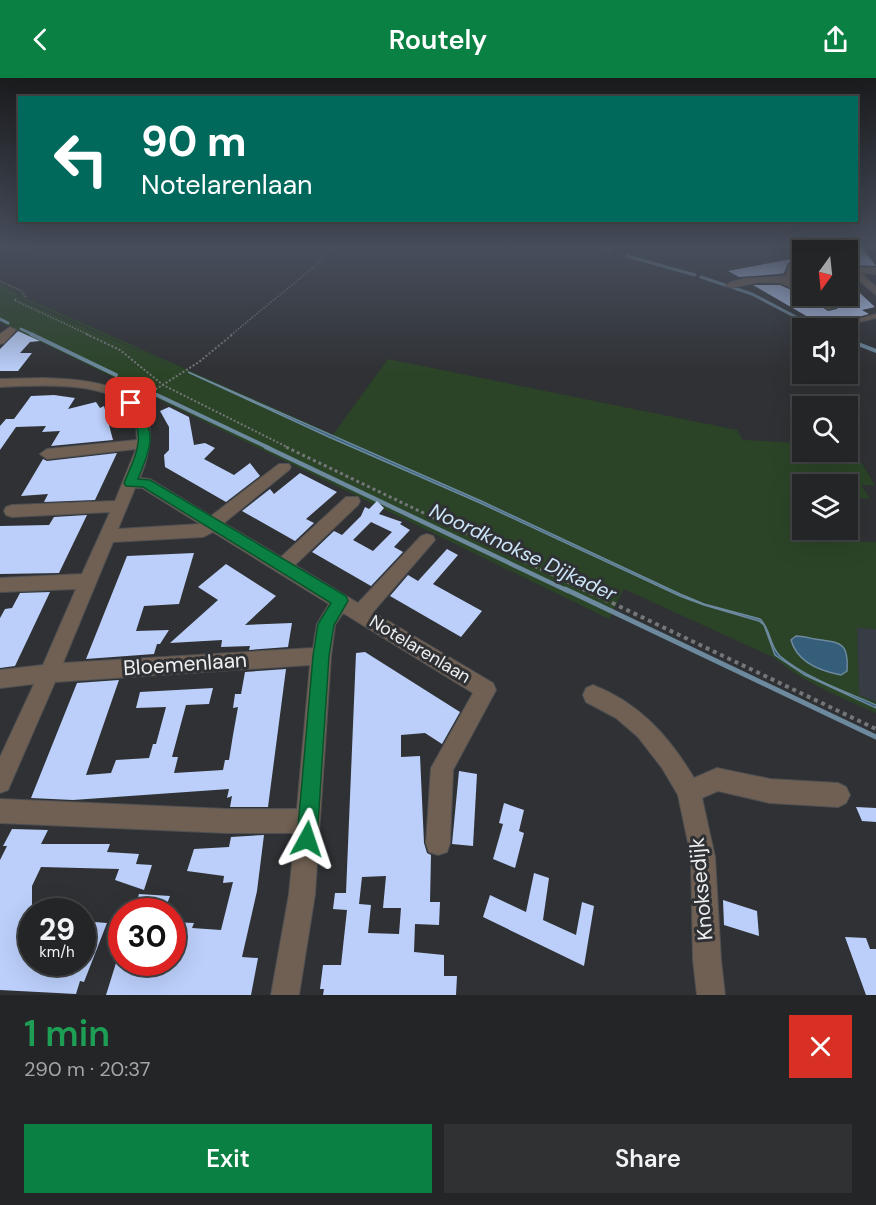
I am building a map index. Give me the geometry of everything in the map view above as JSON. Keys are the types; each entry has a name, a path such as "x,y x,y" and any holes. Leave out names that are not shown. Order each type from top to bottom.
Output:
{"street":[{"path":"0,341 10,330"},
{"path":"0,383 64,381 105,388 131,403 143,421 144,444 130,483 0,782"},
{"path":"47,454 144,444"},
{"path":"107,536 204,531 284,467"},
{"name":"Notelarenlaan","path":"130,483 145,483 214,523 486,690 442,768 438,843"},
{"path":"283,566 352,501"},
{"path":"12,510 120,506"},
{"path":"285,995 302,894 321,656 326,624 350,607 427,540"},
{"path":"0,585 88,581"},
{"name":"Bloemenlaan","path":"0,679 49,673 321,656"},
{"name":"Knoksedijk","path":"594,695 627,714 643,728 678,772 689,792 703,857 707,960 711,995"},
{"path":"689,792 717,779 770,791 837,795"},
{"path":"0,812 227,821 308,821"}],"lane":[{"path":"858,320 876,316"}],"path":[{"path":"15,288 22,291 26,297 14,300 120,350 163,385 238,424 876,729"},
{"path":"131,403 199,362 289,288"}],"shaded area":[{"path":"857,627 876,629 876,702 859,695"}],"green space":[{"path":"0,288 6,288 17,293 20,300 176,367 22,299 19,292 9,288 25,293 26,298 330,433 329,435 188,372 478,502 680,596 704,606 759,621 764,625 775,655 805,675 876,708 876,713 810,682 773,657 624,589 609,619 0,322"},
{"path":"388,359 737,430 743,440 792,442 792,462 861,462 875,485 861,485 870,499 858,498 858,474 792,474 792,540 876,542 876,629 857,628 859,695 876,702 876,705 826,684 790,664 776,652 764,623 760,619 704,604 680,594 479,500 332,436"}],"water":[{"path":"188,372 479,500 680,594 704,604 760,619 764,623 776,652 790,664 838,689 876,705 876,708 805,675 775,655 764,625 759,621 704,605 680,596 478,502"},
{"path":"796,636 831,641 841,645 846,654 847,671 841,675 825,671 804,660 794,648 791,640"}],"building":[{"path":"758,288 786,288 792,290 792,306 820,306 828,311 837,309 839,306 858,306 858,291 875,307 862,310 869,314 854,318 810,318"},
{"path":"18,331 40,341 30,342 20,353 32,353 18,371 0,371 0,349"},
{"path":"54,395 75,398 68,409 96,402 100,408 104,406 113,440 51,446 60,431 42,432 46,426 16,427 0,450 0,426 6,419 14,419 31,396"},
{"path":"169,407 189,417 194,445 205,443 215,448 204,459 234,475 250,463 260,476 226,502 165,467 164,455 169,450 169,427 160,411"},
{"path":"117,453 95,500 44,502 48,494 21,496 43,459 47,461"},
{"path":"300,473 337,492 306,519 314,523 295,541 242,511 270,489 274,494"},
{"path":"377,501 384,508 379,514 402,522 400,524 410,530 394,547 403,552 371,586 312,552 334,531 342,535 361,516 365,507 369,509","holes":["371,522 392,532 373,551 353,540"]},
{"path":"87,515 59,573 0,574 0,526 49,525 54,517"},
{"path":"447,549 458,555 433,584 482,611 461,637 390,596 408,575 418,581"},
{"path":"194,553 179,604 144,606 136,631 169,630 160,644 157,644 154,654 86,659 127,556"},
{"path":"226,564 276,596 245,625 292,623 288,647 249,650 250,646 221,647 222,640 170,643 218,600 198,587"},
{"path":"50,592 15,666 0,668 0,618 5,609 12,608 20,593"},
{"path":"365,652 460,712 442,744 425,733 401,735 401,757 420,756 424,843 427,853 431,855 430,902 440,902 439,925 415,924 414,952 444,955 444,976 457,976 456,995 323,995 324,989 320,989 323,965 341,965 347,910 333,909 335,893 346,893 356,653","holes":["386,876 383,908 401,908 399,934 368,933 371,905 359,904 362,877"]},
{"path":"286,669 268,807 230,807 232,796 227,798 229,789 73,800 31,798 77,683 119,680 86,775 111,773 116,760 149,758 153,744 156,744 166,707 136,708 140,692 213,688 209,704 186,705 172,757 178,757 174,773 223,770 225,760 229,760 238,707 233,708 235,694 241,694 245,672"},
{"path":"459,771 477,774 473,846 452,844"},
{"path":"504,803 524,810 519,831 524,833 515,868 493,859 503,824 499,823"},
{"path":"856,807 876,808 876,822 862,821"},
{"path":"12,829 48,830 41,844 110,844 107,852 139,854 136,864 152,865 144,890 115,880 119,869 41,867 32,886 32,898 18,898 18,976 86,976 84,982 80,981 76,994 0,990 0,860 7,846 3,846"},
{"path":"264,835 257,891 242,957 258,958 251,995 106,995 112,976 186,976 186,923 194,923 192,928 221,930 233,882 223,883 224,876 187,871 194,849 229,847 231,837"},
{"path":"534,873 549,878 543,920 576,935 582,902 594,906 584,966 483,917 490,895 526,912"},
{"path":"139,894 170,896 169,898 138,898"},
{"path":"723,900 757,911 759,936 724,925"},
{"path":"96,922 107,923 96,951"},
{"path":"845,937 866,938 870,949 876,949 876,995 866,995"}],"waterway":[{"path":"733,288 752,294 798,318"},
{"name":"Noordknokse Dijkader","path":"0,319 8,323"},
{"name":"Noordknokse Dijkader","path":"21,329 34,335"},
{"name":"Noordknokse Dijkader","path":"31,334 116,375"},
{"path":"858,344 876,351"},
{"name":"Noordknokse Dijkader","path":"157,395 269,448"},
{"name":"Noordknokse Dijkader","path":"266,447 568,591"},
{"name":"Noordknokse Dijkader","path":"565,589 876,737"}],"route":[{"path":"131,403 143,421 145,434 142,454 130,483 145,483 340,601 326,624 321,656 307,839"}]}
